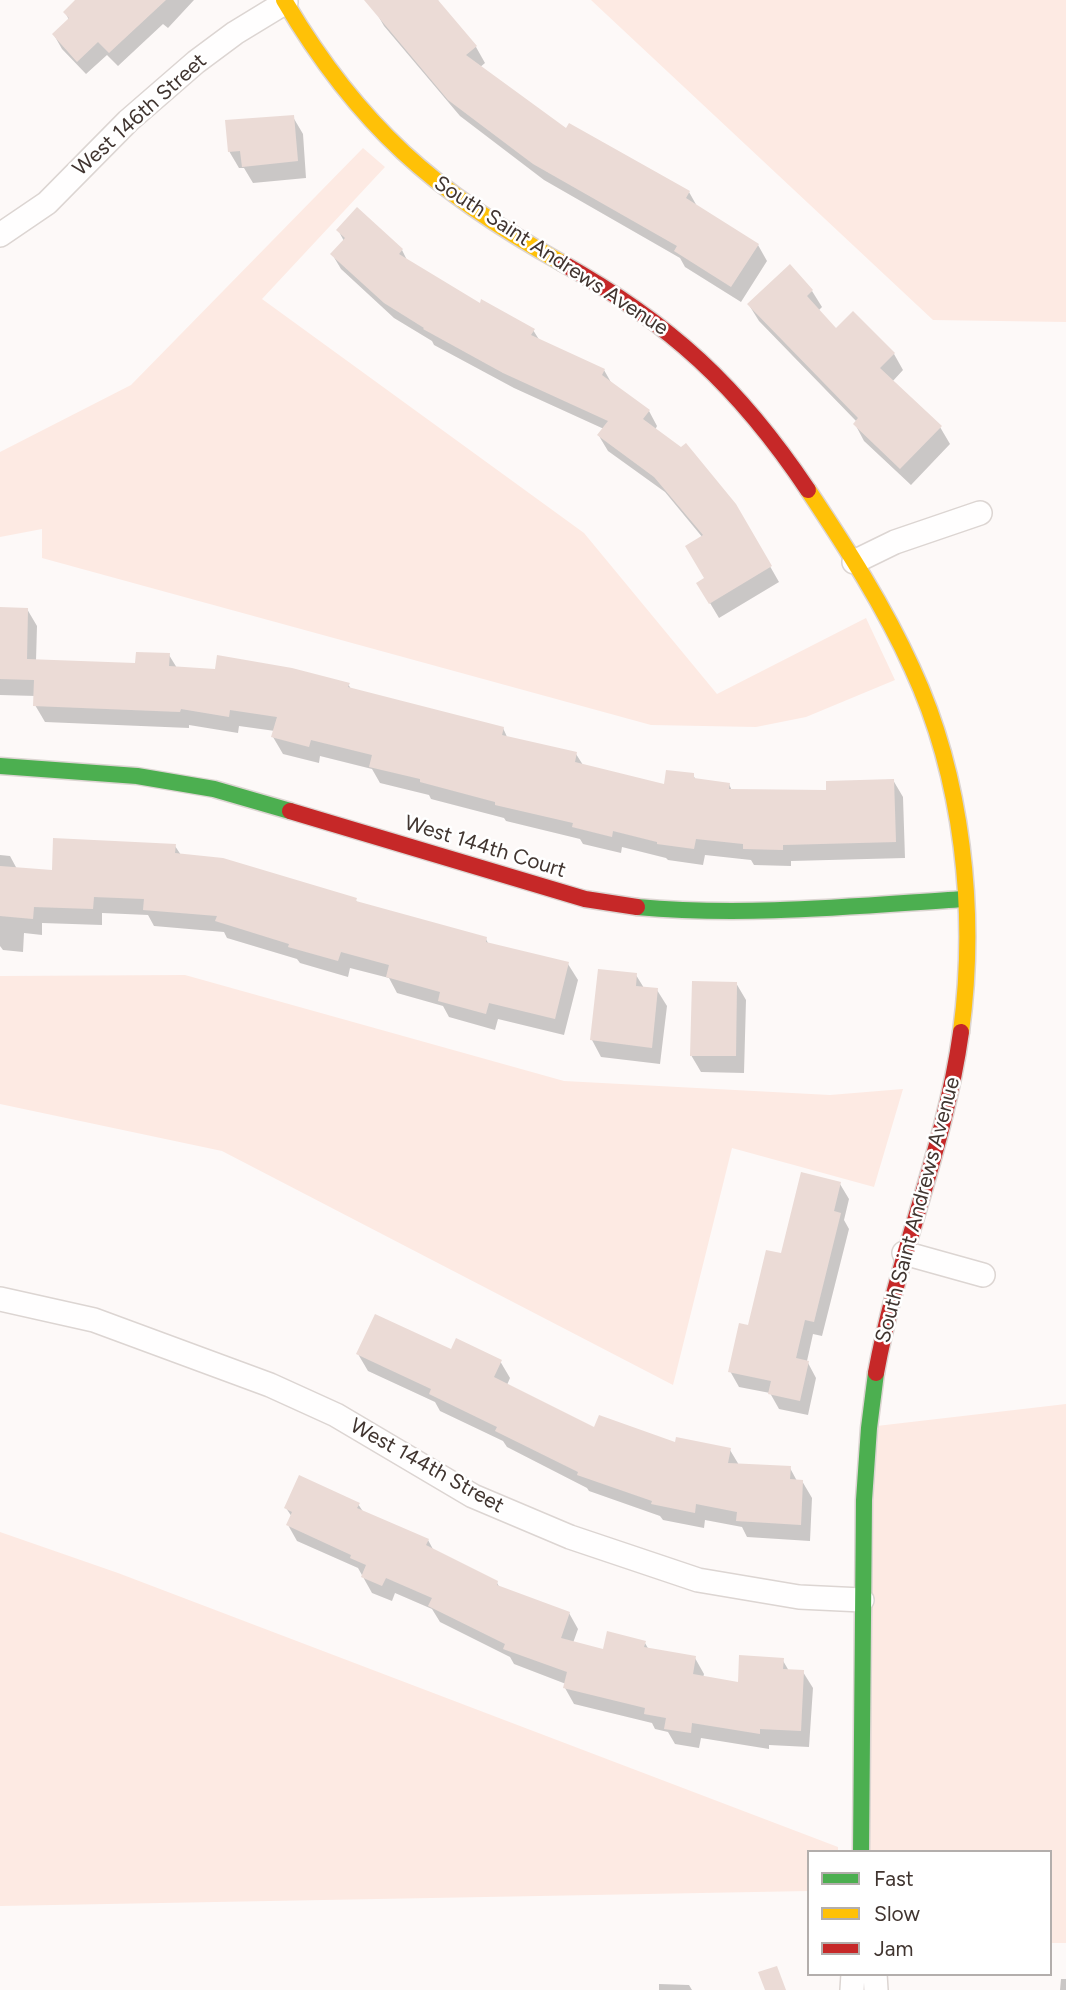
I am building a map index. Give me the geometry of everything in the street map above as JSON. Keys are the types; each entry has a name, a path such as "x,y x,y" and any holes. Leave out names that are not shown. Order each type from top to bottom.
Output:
{"street":[{"name":"West 146th Street","path":"0,235 47,203 128,121 196,62 285,1"},
{"name":"South Saint Andrews Avenue","path":"285,1 308,43 330,75 402,154 463,203 632,304 697,356 737,398 819,506 884,612 923,690 939,736 951,780 959,832 964,899 964,990 956,1067 943,1124 904,1253 883,1339 868,1427 862,1600 861,1850"},
{"path":"853,562 895,542 980,513"},
{"name":"West 144th Court","path":"0,766 137,776 214,789 585,899 625,907 689,912 746,912 964,899"},
{"path":"904,1253 983,1275"},
{"name":"West 144th Street","path":"0,1299 94,1320 270,1385 336,1415 473,1496 570,1537 698,1580 799,1597 862,1600"}],"shaded area":[{"path":"591,0 1066,0 1066,322 933,320"},
{"path":"363,148 385,167 262,299 584,533 717,694 866,618 895,680 806,717 756,727 651,725 42,558 42,529 0,537 0,452 131,385"},
{"path":"185,975 564,1081 830,1095 903,1089 874,1187 732,1148 673,1385 222,1151 0,1104 0,976"},
{"path":"1066,1404 1066,1943 1052,1943 1052,1850 867,1850 868,1427"},
{"path":"0,1532 118,1573 838,1847 838,1850 807,1850 807,1891 0,1906"}],"building":[{"path":"75,0 166,0 109,53 98,42 77,62 52,34 69,18 63,12"},
{"path":"364,0 438,0 477,46 466,55 566,128 569,123 690,191 686,198 759,244 731,287 674,251 677,246 533,164 448,100"},
{"path":"294,115 298,161 242,167 240,151 228,152 225,120"},
{"path":"357,207 403,249 399,254 480,303 481,299 535,329 531,335 605,369 602,375 650,410 643,419 681,447 686,443 736,504 772,566 709,604 696,583 704,578 685,546 703,535 654,477 597,435 608,421 503,373 423,329 384,303 330,254 345,238 336,230"},
{"path":"790,264 813,290 807,296 836,328 853,311 895,353 880,368 942,426 900,469 853,424 858,418 747,304"},
{"path":"0,607 28,608 27,659 135,663 136,652 170,653 169,666 215,669 217,655 292,668 350,683 348,687 504,727 502,735 577,752 575,762 664,784 666,770 694,773 694,778 730,783 729,789 826,790 826,781 894,779 896,842 783,845 783,850 743,849 743,844 696,839 694,849 657,844 613,831 612,837 572,827 573,823 495,805 495,802 420,782 420,779 369,767 372,755 311,740 309,747 271,737 277,717 230,710 229,717 181,709 180,712 33,706 34,680 0,679"},
{"path":"53,838 176,844 175,853 223,858 357,898 356,901 487,937 486,942 569,962 555,1019 489,1003 486,1014 438,1001 440,992 386,977 389,965 341,952 338,961 288,947 289,944 215,921 217,916 143,910 144,899 94,897 93,909 34,907 33,919 0,916 0,866 52,870"},
{"path":"598,969 637,973 636,986 658,988 652,1048 590,1040"},
{"path":"692,981 737,982 736,1056 690,1056"},
{"path":"801,1172 841,1182 834,1211 841,1213 814,1322 805,1320 796,1358 809,1361 800,1401 768,1394 771,1381 728,1372 739,1323 748,1325 766,1250 781,1253"},
{"path":"375,1314 451,1349 456,1338 502,1360 494,1377 594,1427 599,1415 675,1442 676,1437 731,1448 728,1463 791,1466 790,1479 803,1480 801,1525 736,1521 737,1512 696,1504 695,1513 651,1504 652,1501 577,1475 578,1472 495,1431 497,1427 429,1394 431,1389 356,1354"},
{"path":"299,1475 360,1503 357,1508 429,1539 426,1545 498,1581 497,1585 570,1612 561,1638 603,1649 607,1631 646,1641 644,1647 696,1656 693,1674 738,1682 739,1655 784,1658 783,1669 804,1670 801,1731 760,1729 760,1734 692,1723 691,1733 664,1729 666,1718 644,1714 645,1708 563,1688 567,1672 503,1649 505,1644 428,1606 432,1598 386,1578 382,1586 361,1577 366,1565 350,1558 351,1555 286,1525 292,1512 284,1508"},
{"path":"777,1966 786,1990 765,1990 758,1972"}],"traffic: fast":[{"path":"0,766 137,776 214,789 290,811"},
{"path":"637,907 760,911 964,899"},
{"path":"861,1850 864,1500 876,1373"}],"traffic: slow":[{"path":"284,0 341,84 371,120 404,152 476,210 562,263"},
{"path":"808,490 864,577 901,645 929,710 943,754 962,846 966,893 966,986 961,1032"}],"traffic: jam":[{"path":"562,263 636,309 700,360 756,420 808,490"},
{"path":"290,811 585,899 637,907"},
{"path":"876,1373 896,1287 944,1118 961,1032"}]}
